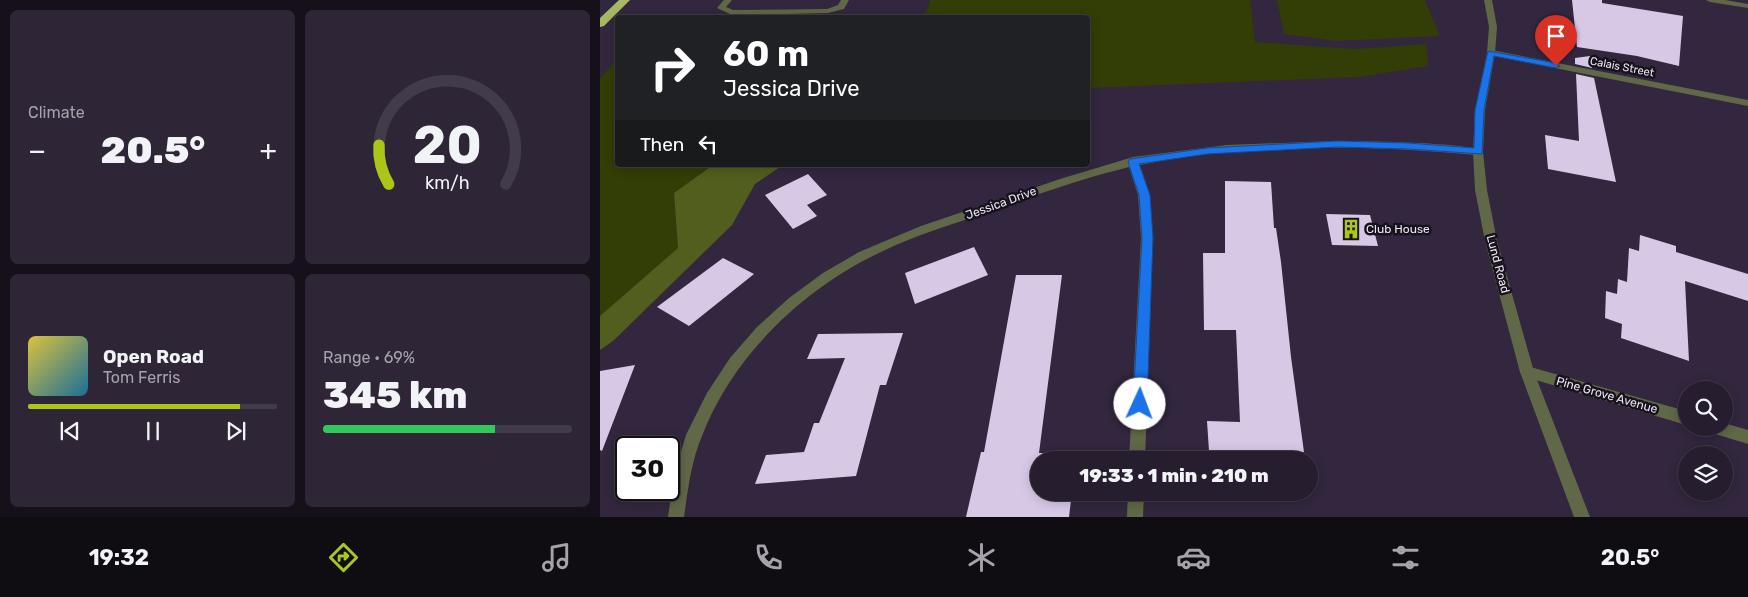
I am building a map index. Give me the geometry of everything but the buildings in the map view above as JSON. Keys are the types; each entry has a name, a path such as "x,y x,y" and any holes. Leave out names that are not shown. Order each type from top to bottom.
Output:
{"highway":[{"path":"600,24 625,0"}],"street":[{"path":"728,0 721,8 732,13 828,11 842,7 845,0"},
{"name":"Lund Road","path":"1488,0 1493,27 1491,53 1480,110 1478,152 1482,190 1491,241 1527,372 1582,517"},
{"path":"1710,0 1748,6"},
{"name":"Calais Street","path":"1491,53 1748,103"},
{"name":"Jessica Drive","path":"676,517 677,494 687,453 703,414 723,379 747,347 774,319 803,294 834,272 865,254 897,240 1052,184 1133,162 1191,152 1329,145 1408,146 1478,152"},
{"path":"1133,162 1144,195 1147,238 1137,451"},
{"name":"Pine Grove Avenue","path":"1527,372 1678,416"},
{"path":"1733,433 1748,437"},
{"path":"1135,517 1136,501"}],"green space":[{"path":"930,0 1250,0 1255,42 1356,49 1426,44 1428,66 1360,77 1090,88 1090,15 921,15 927,10"},
{"path":"1277,0 1425,0 1440,36 1336,41 1284,34"},
{"path":"615,63 615,167 710,167 674,193 678,248 600,316 600,79"},
{"path":"710,167 780,167 755,184 732,225 613,341 600,350 600,316 678,248 674,193"}],"place":[{"name":"Club House","path":"1351,229"}],"route":[{"path":"1140,404 1147,238 1144,195 1133,162 1191,152 1338,144 1408,146 1478,152 1480,110 1491,53 1556,66"}]}
